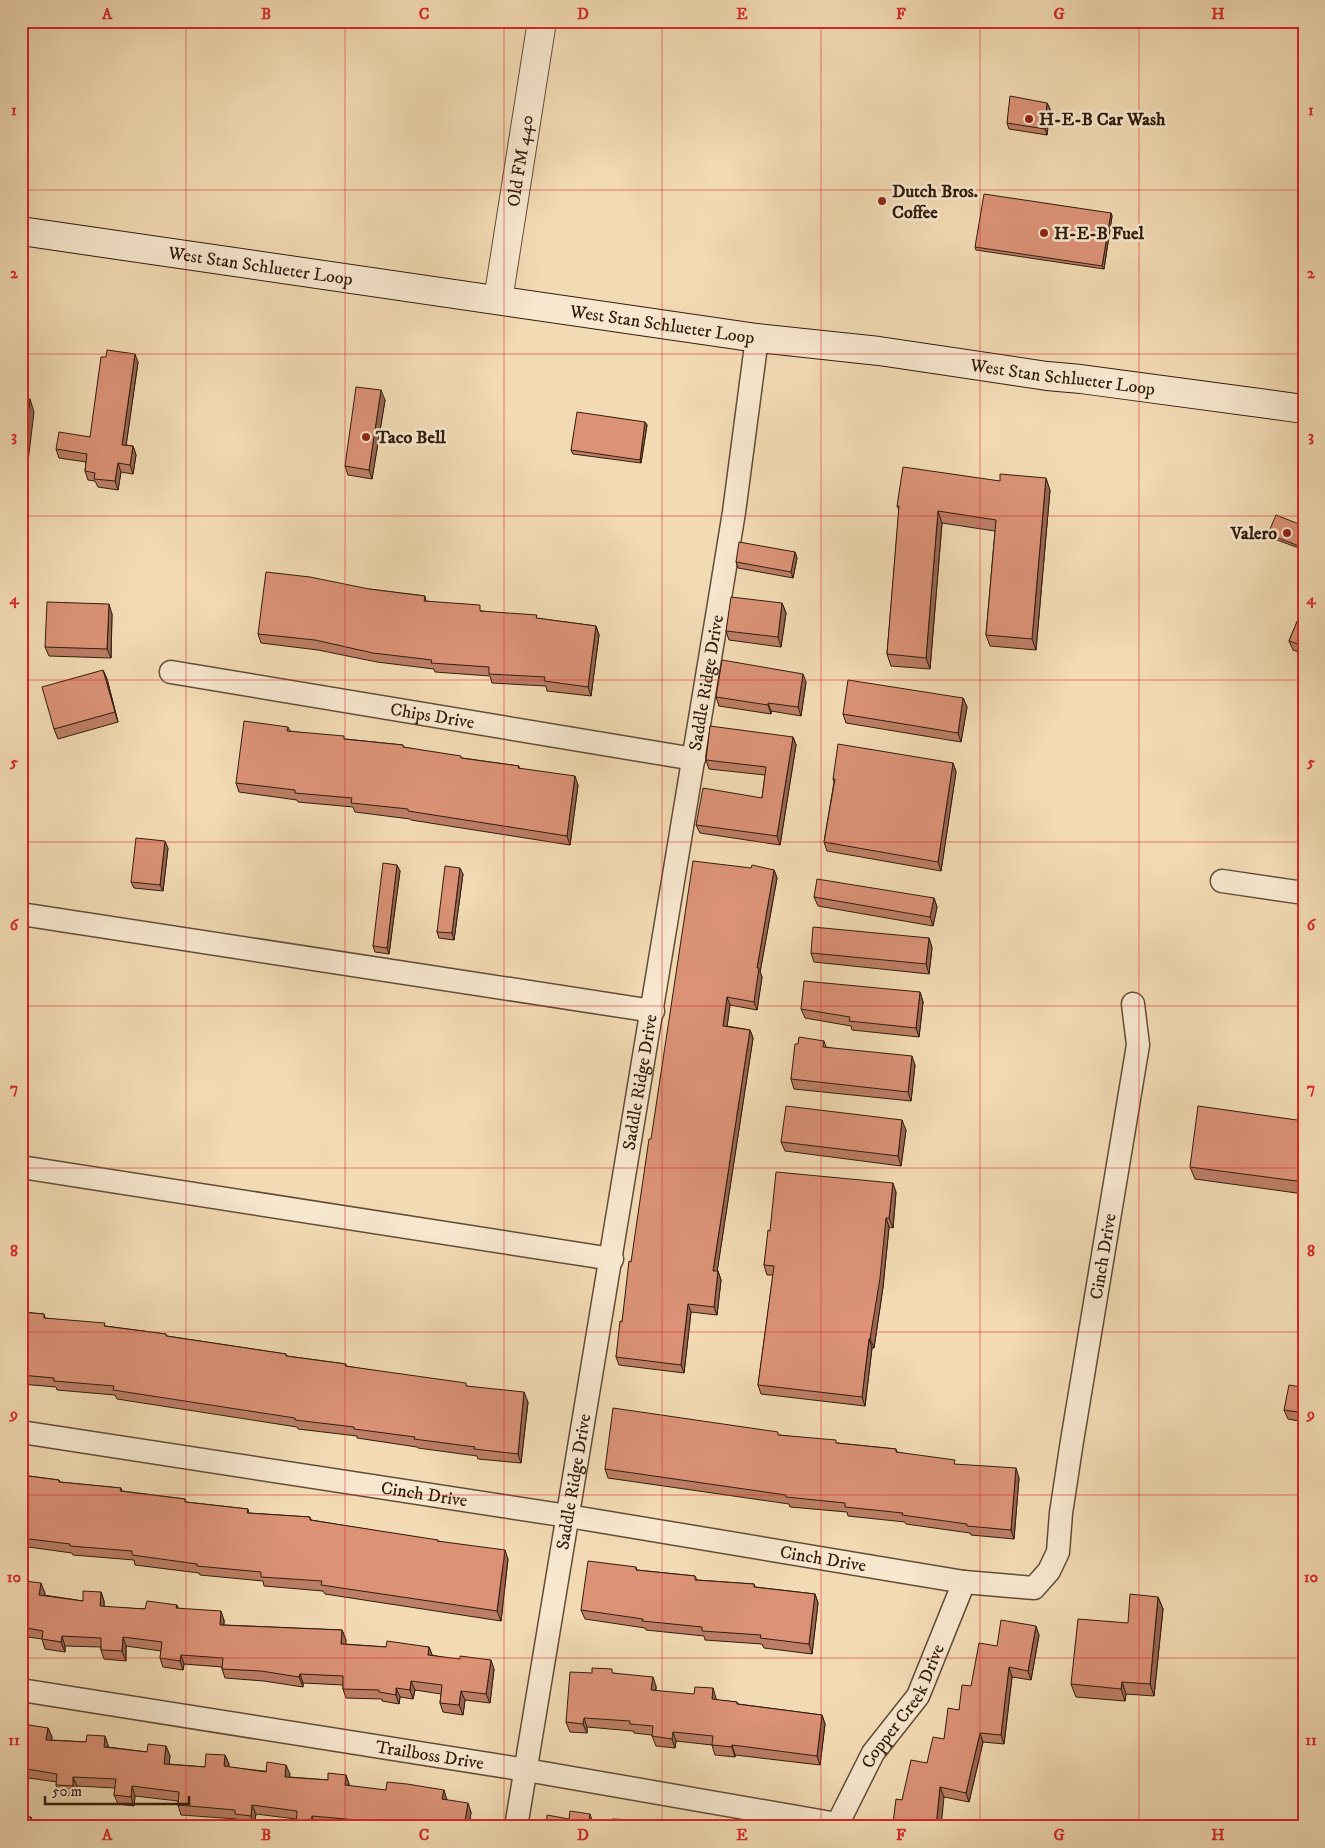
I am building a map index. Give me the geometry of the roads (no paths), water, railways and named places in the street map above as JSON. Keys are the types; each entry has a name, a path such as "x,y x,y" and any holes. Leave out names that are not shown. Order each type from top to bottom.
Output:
{"main road":[{"name":"Old FM 440","path":"498,300 542,21"},
{"name":"West Stan Schlueter Loop","path":"21,231 757,338 879,351 1047,376 1304,409"}],"street":[{"name":"Saddle Ridge Drive","path":"516,1827 612,1259 734,512 757,338"},
{"name":"Chips Drive","path":"171,672 694,758"},
{"path":"1222,881 1304,893"},
{"path":"21,914 653,1011"},
{"name":"Cinch Drive","path":"21,1432 568,1516 964,1582 1034,1588 1049,1571 1058,1552 1066,1477 1138,1045 1133,1004"},
{"path":"21,1167 612,1259"},
{"name":"Copper Creek Drive","path":"836,1825 873,1753 918,1696 964,1582"},
{"name":"Trailboss Drive","path":"21,1690 526,1770 836,1825"}],"place":[{"name":"H-E-B Car Wash","path":"1029,119"},
{"name":"Dutch Bros. Coffee","path":"882,201"},
{"name":"H-E-B Fuel","path":"1044,233"},
{"name":"Taco Bell","path":"366,437"},
{"name":"Valero","path":"1287,533"}]}
